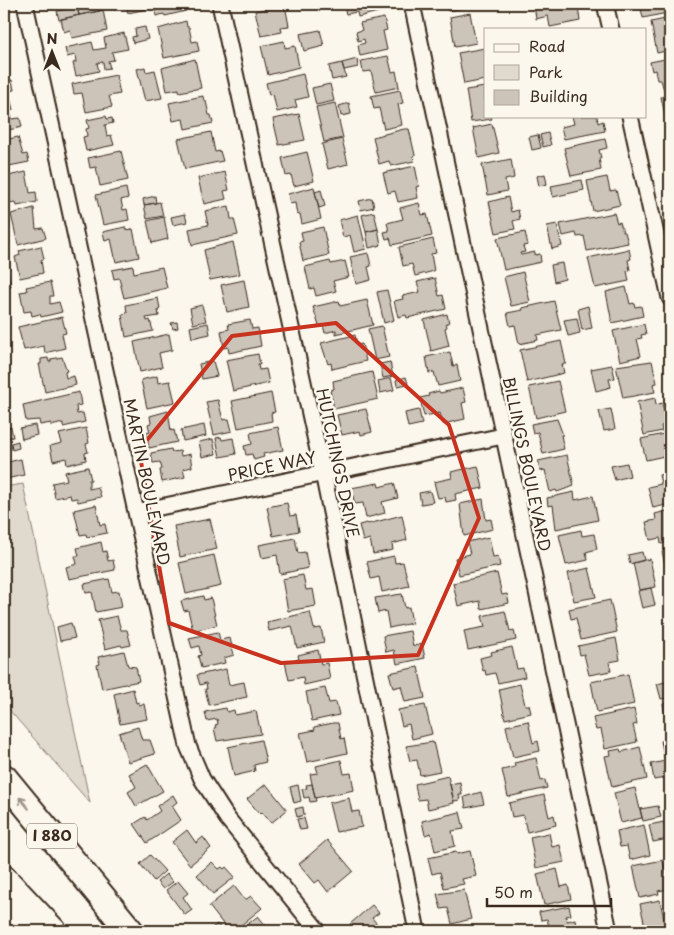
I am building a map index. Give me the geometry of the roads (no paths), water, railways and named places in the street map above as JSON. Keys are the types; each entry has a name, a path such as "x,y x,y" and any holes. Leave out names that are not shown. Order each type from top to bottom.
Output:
{"highway":[{"name":"I 880","path":"4,778 130,931"},
{"path":"4,879 53,931"},
{"path":"4,900 26,931"}],"street":[{"name":"MARTIN BOULEVARD","path":"25,4 188,746 202,779 227,818 318,931"},
{"name":"HUTCHINGS DRIVE","path":"220,4 323,473 417,931"},
{"name":"BILLINGS BOULEVARD","path":"412,4 610,931"},
{"path":"605,4 611,28"},
{"path":"630,118 670,298"},
{"name":"PRICE WAY","path":"136,512 503,436"}]}
